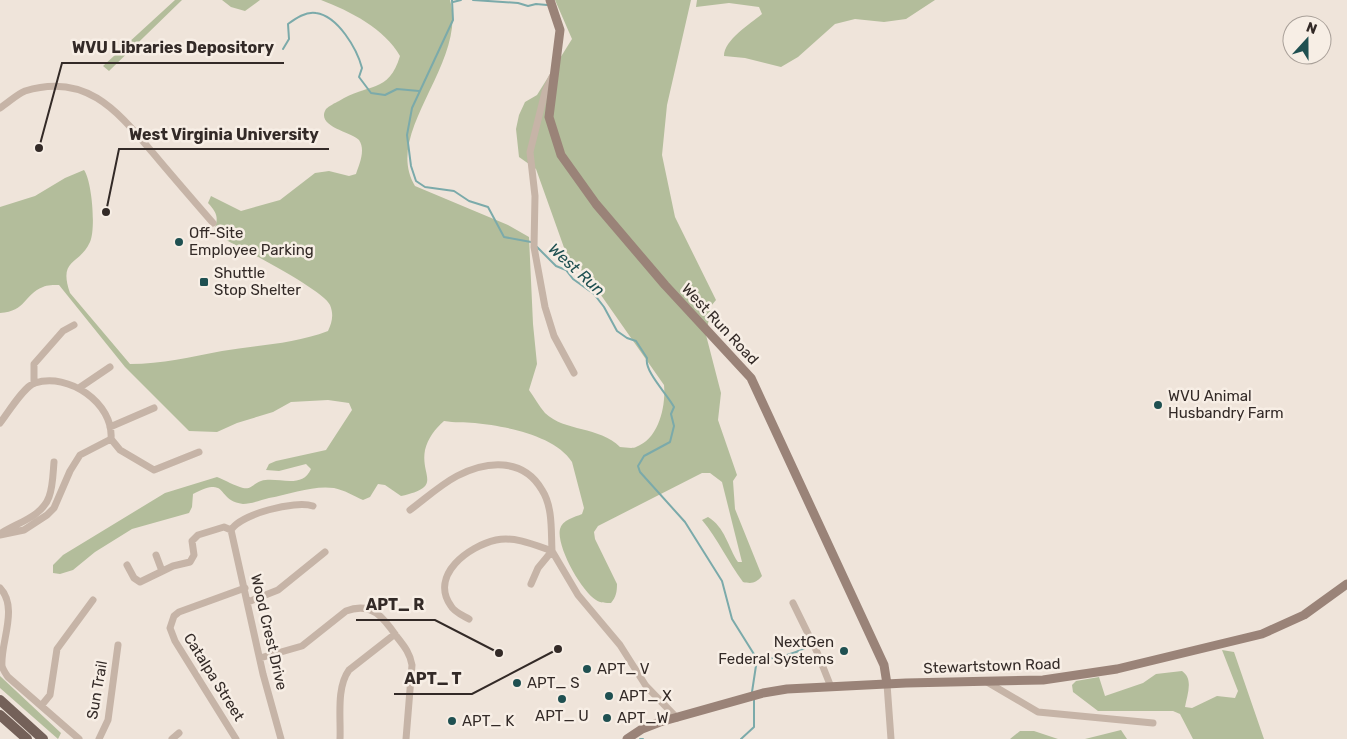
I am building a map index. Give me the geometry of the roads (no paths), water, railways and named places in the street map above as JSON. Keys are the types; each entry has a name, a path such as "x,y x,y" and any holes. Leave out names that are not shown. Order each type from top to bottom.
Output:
{"main road":[{"path":"0,700 43,739"},
{"path":"0,715 27,739"}],"street":[{"name":"West Run Road","path":"550,0 560,30 549,117 561,154 596,204 751,378 884,665 891,739"},
{"path":"554,75 545,92 530,152 535,196 534,247 545,307 554,336 574,373"},
{"path":"0,108 24,92 51,87 81,90 99,97 125,120 213,224"},
{"path":"34,383 34,364 63,330 74,325"},
{"path":"79,388 110,367"},
{"path":"0,423 29,386 34,383 52,380 71,383 99,405 110,427 111,439 120,450 154,470 199,452"},
{"path":"110,427 154,408"},
{"path":"0,534 24,530 47,515 54,508 70,471 80,455 111,439"},
{"path":"0,534 8,527 28,519 43,508 49,497 54,462"},
{"path":"410,510 455,477 477,467 496,463 516,468 531,477 543,491 550,517 552,551 578,595 620,645 646,686 677,718"},
{"path":"128,565 134,578 140,582 162,571 190,562 194,554 191,544 194,537 224,527 231,530 238,522 291,504 313,506"},
{"name":"Wood Crest Drive","path":"231,530 260,658 281,739"},
{"path":"469,619 452,608 446,596 444,584 455,561 477,547 498,539 523,541 552,551"},
{"path":"531,584 538,568 552,551"},
{"path":"248,602 278,590 325,552"},
{"path":"156,555 162,571"},
{"name":"Stewartstown Road","path":"627,739 642,729 763,693 887,684 1070,677 1251,638 1300,617 1347,584"},
{"path":"0,588 6,595 8,615 2,666 8,677 79,739"},
{"name":"Catalpa Street","path":"236,739 175,641 170,628 174,616 179,612 245,588"},
{"path":"41,706 50,695 57,649 93,600"},
{"path":"792,603 817,652 830,687"},
{"path":"260,658 302,646 339,616 354,608 374,610 382,616 408,650 412,665 406,739"},
{"path":"340,739 344,677 349,670 395,634"},
{"name":"Sun Trail","path":"99,739 108,720 118,645"},
{"path":"986,681 1038,712 1153,723"},
{"path":"172,739 179,733"}],"waterway":[{"name":"West Run","path":"452,0 453,20 412,108 407,135 411,166 416,181 425,187 454,191 469,201 488,207 504,237 531,242"},
{"path":"453,2 461,0"},
{"path":"473,0 518,3 528,6 536,4 547,5"},
{"path":"283,49 289,39 288,24 308,13 324,15 339,27 351,43 362,68 359,77 371,93 385,95 397,89 419,91"},
{"name":"West Run","path":"537,247 556,266 566,270 573,279 594,294 604,307 617,331 627,338 636,341 647,358 652,376 674,407 671,414 674,426 670,442 644,456 638,466 640,472 685,522 722,581 732,619 757,659 752,692"},
{"name":"West Run","path":"757,659 783,656 809,646"},
{"name":"West Run","path":"741,739 754,727 754,700"}],"place":[{"name":"WVU Libraries Depository","path":"39,148"},
{"name":"West Virginia University","path":"106,212"},
{"name":"Off-Site Employee Parking","path":"179,242"},
{"name":"Shuttle Stop Shelter","path":"204,282"},
{"name":"WVU Animal Husbandry Farm","path":"1158,405"},
{"name":"APT_ T","path":"558,649"},
{"name":"NextGen Federal Systems","path":"844,651"},
{"name":"APT_ R","path":"499,653"},
{"name":"APT_ V","path":"587,669"},
{"name":"APT_ S","path":"517,683"},
{"name":"APT_ X","path":"609,696"},
{"name":"APT_ U","path":"562,699"},
{"name":"APT_W","path":"607,718"},
{"name":"APT_ K","path":"452,721"}]}
